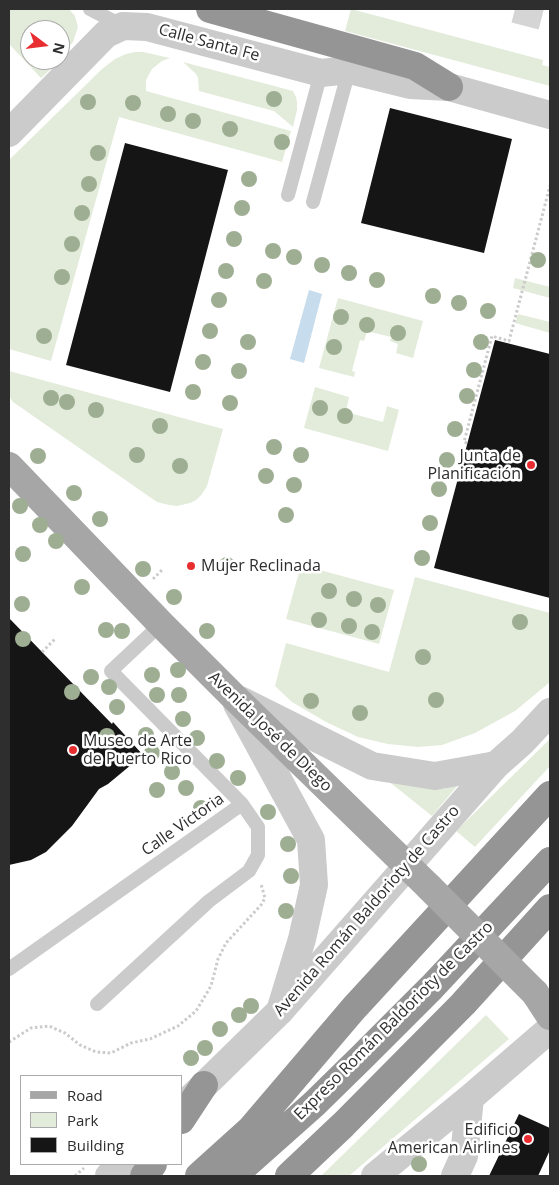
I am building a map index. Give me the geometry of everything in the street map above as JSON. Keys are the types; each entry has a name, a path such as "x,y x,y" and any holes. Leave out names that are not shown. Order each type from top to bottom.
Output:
{"highway":[{"path":"210,9 415,66 449,87"},
{"path":"199,1176 250,1130 354,1008 550,795"},
{"name":"Expreso Román Baldorioty de Castro","path":"234,1176 314,1104 376,1043 432,987 550,861"},
{"name":"Expreso Román Baldorioty de Castro","path":"289,1176 343,1125 463,1004 550,908"},
{"path":"182,1119 204,1086"},
{"path":"144,1176 152,1165"}],"main road":[{"name":"Avenida José de Diego","path":"9,466 160,624 429,887 535,994 550,1016"}],"street":[{"name":"Calle Santa Fe","path":"123,26 147,27 321,73 349,70 410,85 449,87 550,115"},
{"path":"9,133 106,34 123,26"},
{"path":"233,696 372,766 435,776 496,765"},
{"path":"233,696 312,840 314,885 302,939 280,1011"},
{"name":"Avenida Román Baldorioty de Castro","path":"182,1107 280,1011 496,765 522,742 550,712"},
{"path":"376,1176 550,1029"},
{"path":"455,1176 464,1156 470,1098"},
{"path":"109,1176 122,1165"}],"lane":[{"path":"90,9 123,26"},
{"path":"313,202 349,70"},
{"path":"288,195 321,73"},
{"name":"Calle Victoria","path":"9,969 242,804 111,671 160,624"},
{"path":"97,1004 209,901 249,871 258,855 258,827 242,804"}],"path":[{"path":"468,443 464,442 492,336 510,341 550,186"},
{"path":"42,652 56,638"},
{"path":"9,1042 31,1028 49,1026 65,1033 80,1045 96,1052 111,1053 131,1043 150,1039 178,1026 196,1011 211,986 218,959 226,943 261,905 265,898 261,884 249,871"},
{"path":"75,1176 87,1165"}],"green space":[{"path":"9,9 69,9 75,16 78,27 70,45 70,20 20,20 20,56 9,44"},
{"path":"351,9 543,60 542,65 550,67 550,86 345,31"},
{"path":"135,52 170,58 162,61 152,69 146,80 146,91 291,131 282,162 119,117 51,361 9,349 9,160 102,69 115,59"},
{"path":"183,62 293,91 296,97 297,110 293,127 274,111 199,91 196,74"},
{"path":"33,70 50,70 41,78"},
{"path":"515,278 550,287 550,298 513,288"},
{"path":"338,298 423,321 413,358 396,353 398,344 390,341 391,337 367,331 364,341 360,340 352,371 355,372 354,377 319,368"},
{"path":"518,314 550,322 550,333 515,323"},
{"path":"9,371 223,429 207,486 196,500 190,503 177,506 157,502 13,402 9,396"},
{"path":"315,387 349,397 346,412 383,422 387,406 399,410 388,451 304,428"},
{"path":"301,565 394,590 379,644 286,619"},
{"path":"415,577 550,613 550,682 515,711 475,733 442,745 418,747 388,744 358,737 326,722 292,702 275,686 286,643 389,672"},
{"path":"550,739 550,766 475,847 456,831"},
{"path":"387,780 431,789 443,789 458,785 432,816"},
{"path":"486,1015 509,1039 349,1176 321,1176"}],"water":[{"path":"309,290 322,294 304,363 290,359"}],"building":[{"path":"390,108 512,139 484,253 361,223"},
{"path":"125,143 228,170 170,392 66,365"},
{"path":"495,340 550,354 550,598 434,568"},
{"name":"Museo de Arte de Puerto Rico","path":"9,618 112,724 113,722 143,755 108,784 99,789 72,826 46,852 31,860 9,865"},
{"name":"Edificio American Airlines","path":"519,1114 550,1128 550,1150 538,1176 489,1176"}],"tunnel":[{"path":"515,9 550,18"}],"place":[{"name":"Junta de Planificación","path":"531,465"},
{"name":"Mujer Reclinada","path":"191,566"},
{"name":"Museo de Arte de Puerto Rico","path":"73,750"},
{"name":"Edificio American Airlines","path":"528,1139"}]}
